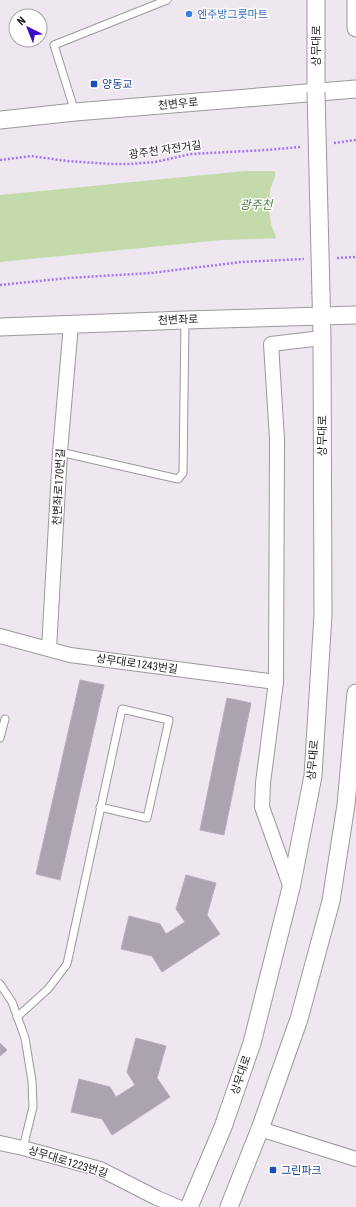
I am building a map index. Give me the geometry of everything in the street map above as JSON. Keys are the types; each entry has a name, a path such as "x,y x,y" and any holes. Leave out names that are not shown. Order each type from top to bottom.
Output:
{"street":[{"name":"상무대로","path":"189,1207 223,1127 252,1043 291,888 313,776 323,615 322,338 316,92 316,0"},
{"path":"356,0 356,28"},
{"name":"천변우로","path":"0,120 75,112 356,90"},
{"name":"천변좌로","path":"0,327 185,320 356,316"},
{"name":"천변좌로170번길","path":"49,650 60,452 71,324"},
{"path":"291,888 262,807 263,783 276,682 277,439 271,344 322,338"},
{"name":"상무대로1243번길","path":"0,636 70,655 276,682"},
{"path":"229,1207 260,1129 299,1019 331,901 351,807 356,693"},
{"path":"260,1129 356,1159"},
{"name":"상무대로1223번길","path":"0,1143 100,1169 178,1207"}],"lane":[{"path":"75,112 54,44 168,0"},
{"path":"60,452 178,479 183,473 185,320"},
{"path":"17,1017 48,989 67,964 100,807 122,709 169,720 147,818 100,807"},
{"path":"0,738 4,719"},
{"path":"0,984 12,1002 25,1038 32,1087 33,1107 23,1148"}],"path":[{"path":"333,143 356,140"},
{"name":"광주천 자전거길","path":"0,160 31,156 67,161 130,164 155,162 191,154 266,150 303,146"},
{"path":"333,258 356,257"},
{"path":"0,285 68,278 150,273 241,262 310,259"}],"water":[{"name":"광주천","path":"245,171 356,171 356,236 222,240 0,262 0,195"}],"pier":[{"path":"275,169 356,169 356,238 277,240 271,224 269,209 270,190 275,177"}],"building":[{"path":"80,680 104,685 60,880 36,874"},
{"path":"227,698 251,703 224,835 200,830"},
{"path":"186,875 216,883 207,915 220,934 162,972 152,956 121,949 129,916 160,924 166,934 185,922 176,909"},
{"path":"136,1038 166,1046 157,1078 170,1097 112,1135 102,1119 71,1112 79,1079 110,1087 116,1097 135,1085 127,1072"},
{"path":"0,1043 7,1050 0,1056"}],"place":[{"name":"엔주방그릇마트","path":"189,14"},
{"name":"양동교","path":"94,84"},
{"name":"그린파크","path":"273,1170"}]}
